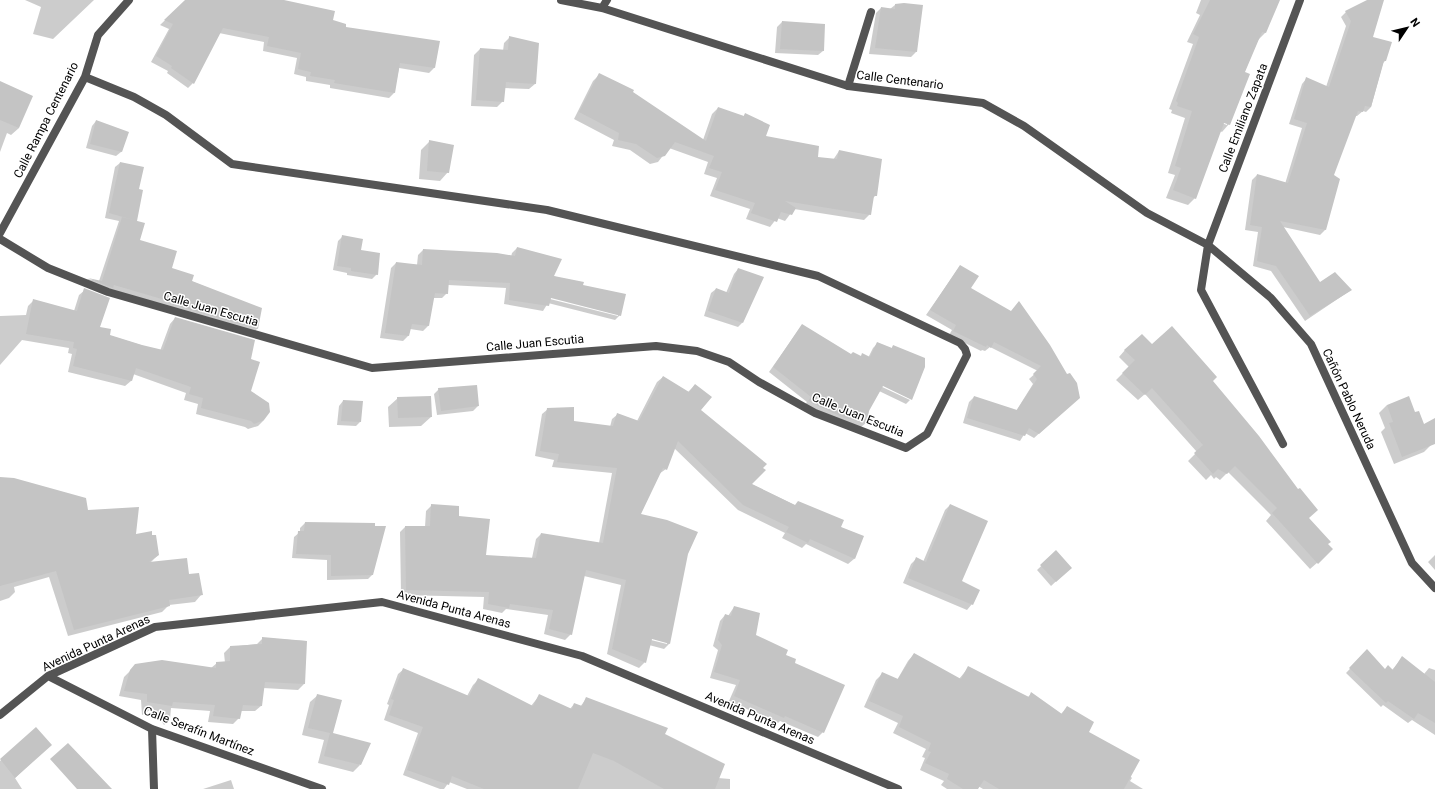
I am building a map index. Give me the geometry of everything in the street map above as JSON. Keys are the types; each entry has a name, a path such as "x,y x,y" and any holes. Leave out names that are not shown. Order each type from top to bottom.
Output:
{"street":[{"name":"Calle Rampa Centenario","path":"0,233 85,77 98,35 129,0"},
{"name":"Calle Centenario","path":"561,0 602,8 848,86 983,103 1024,126 1147,213 1208,245"},
{"path":"602,8 607,0"},
{"name":"Calle Emiliano Zapata","path":"1283,444 1201,290 1208,245 1300,0"},
{"path":"848,86 871,12"},
{"name":"Calle Juan Escutia","path":"0,238 48,268 108,292 372,368 656,346 697,351 730,362 759,382 815,413 906,448 927,434 967,355 965,349 960,343 818,276 547,210 232,164 166,114 134,97 85,77"},
{"name":"Cañón Pablo Neruda","path":"1208,245 1272,298 1311,344 1412,563 1435,588"},
{"name":"Avenida Punta Arenas","path":"0,715 48,676 155,626 382,602 582,656 898,789"},
{"name":"Calle Serafín Martínez","path":"48,676 152,728 322,789"},
{"path":"152,728 154,789"}],"building":[{"path":"185,0 284,0 335,11 333,20 346,24 346,27 440,41 435,68 400,63 395,93 334,83 335,80 310,76 311,72 298,69 301,53 267,46 269,37 223,28 194,84 171,68 172,66 156,56 173,24 164,20"},
{"path":"1210,0 1280,0 1266,33 1262,32 1245,72 1250,74 1230,125 1224,123 1196,199 1173,190 1181,168 1175,166 1192,111 1177,106 1178,103 1176,101 1199,37 1193,34"},
{"path":"1367,0 1384,0 1373,37 1392,42 1386,61 1384,61 1371,107 1365,106 1363,112 1358,111 1334,175 1340,179 1326,230 1280,221 1320,282 1335,272 1352,290 1310,316 1276,266 1257,261 1262,227 1250,225 1257,174 1288,183 1307,123 1294,119 1306,77 1329,87 1351,21 1345,11"},
{"path":"904,3 923,5 917,52 875,48 881,7 895,9 895,4"},
{"path":"782,21 825,24 824,51 780,49"},
{"path":"509,36 539,43 536,84 506,82 504,102 476,100 480,48 508,50"},
{"path":"599,73 634,90 633,92 706,141 718,107 744,116 745,113 770,125 766,136 819,146 818,157 837,159 839,150 882,159 877,196 874,196 871,215 785,201 796,208 792,215 781,212 777,222 751,213 755,203 715,190 722,172 709,168 714,156 675,142 665,156 657,158 636,144 618,140 619,133 579,112"},
{"path":"0,81 33,96 19,128 0,120"},
{"path":"96,120 129,132 122,152 90,144"},
{"path":"429,140 454,145 449,173 427,171"},
{"path":"120,162 144,167 139,189 143,190 137,221 109,213"},
{"path":"122,217 145,223 140,240 177,251 172,268 194,275 192,281 262,308 258,329 171,304 172,302 114,285 113,288 88,278 102,281"},
{"path":"342,235 363,239 361,250 380,253 378,275 351,271 351,268 337,266"},
{"path":"517,247 562,259 554,276 584,282 583,285 626,294 621,316 551,298 549,306 509,300 510,283 449,280 448,294 435,293 429,326 412,324 409,336 385,333 396,262 422,265 423,249 497,253 515,256"},
{"path":"960,265 979,276 971,288 1011,311 1019,301 1050,345 1067,374 1070,373 1077,383 1080,398 1039,434 1029,428 1025,436 967,418 974,396 1017,410 1037,379 1033,374 1041,366 994,342 991,348 987,345 986,347 953,331 956,325 930,310"},
{"path":"738,268 764,277 743,323 708,311 716,288 729,293"},
{"path":"84,288 110,298 100,327 111,329 110,335 142,345 163,350 175,317 255,340 251,359 260,362 251,391 269,403 270,412 264,420 254,424 251,421 201,408 203,398 189,394 191,387 136,368 132,381 73,366 77,349 73,348 74,342 26,334 33,299 77,311"},
{"path":"802,324 851,354 853,352 861,356 862,353 870,357 877,342 892,348 893,345 925,358 925,367 912,400 883,386 869,411 867,423 844,418 808,401 811,397 773,367"},
{"path":"1172,326 1217,377 1213,381 1259,436 1298,489 1300,488 1318,510 1309,518 1331,542 1328,544 1333,549 1318,564 1272,513 1277,508 1235,466 1227,474 1218,469 1213,474 1194,453 1203,445 1152,388 1145,395 1122,373 1135,360 1124,350 1142,334 1152,344"},
{"path":"663,376 689,392 695,384 712,397 701,410 767,464 763,468 766,470 752,484 795,505 798,501 844,520 841,527 864,536 855,559 810,539 808,543 786,532 789,527 743,505 678,441 667,470 663,468 641,514 667,520 698,532 688,554 670,644 652,639 646,663 612,649 626,580 586,570 572,635 549,629 553,610 510,604 509,608 488,604 489,592 406,590 405,526 430,526 431,504 459,506 459,516 490,519 486,555 536,558 541,533 603,543 617,468 557,462 559,454 540,451 547,408 574,407 574,421 613,426 617,413 639,421"},
{"path":"477,385 479,406 441,411 438,388"},
{"path":"431,396 432,417 398,418 397,397"},
{"path":"1409,396 1415,412 1419,411 1424,424 1435,418 1435,444 1402,457 1389,423 1393,422 1387,405"},
{"path":"343,400 363,401 361,422 341,421"},
{"path":"0,477 14,478 86,498 88,510 139,507 136,534 152,531 152,535 156,535 159,555 149,562 187,558 189,574 199,573 203,595 169,600 170,606 74,630 56,571 0,586"},
{"path":"950,504 988,521 962,581 980,590 973,605 908,578 916,557 926,562"},
{"path":"305,522 375,523 375,526 386,526 373,575 331,576 331,555 296,554 298,531 304,531"},
{"path":"1056,550 1072,568 1056,582 1040,565"},
{"path":"734,606 760,613 756,635 788,650 786,655 796,659 795,663 845,685 824,733 785,716 784,718 734,696 740,680 714,672 722,645 718,640 725,614 731,616"},
{"path":"262,637 307,641 305,684 265,682 262,706 243,705 240,719 213,716 215,705 173,702 172,706 147,702 147,694 124,691 130,670 135,664 162,660 216,668 216,662 230,661 230,646 262,644"},
{"path":"1367,649 1385,669 1388,665 1393,670 1402,656 1435,682 1435,723 1418,713 1414,719 1388,701 1386,703 1349,668"},
{"path":"914,653 961,679 968,666 1029,697 1031,692 1062,714 1067,706 1094,722 1089,732 1140,760 1124,789 999,789 984,780 978,789 963,789 947,779 949,774 925,763 931,752 928,751 931,743 899,727 903,716 869,701 882,672 898,679"},
{"path":"403,668 469,696 478,678 533,706 539,694 572,709 574,703 582,706 586,697 668,728 665,734 725,764 715,789 664,789 614,761 593,753 578,789 484,789 452,776 449,785 407,770 423,727 389,715 394,700 391,699"},
{"path":"317,694 342,700 333,733 371,743 361,765 324,756 330,733 308,728"},
{"path":"36,727 52,745 15,778 0,759"},
{"path":"68,743 112,789 77,789 50,759"}]}
